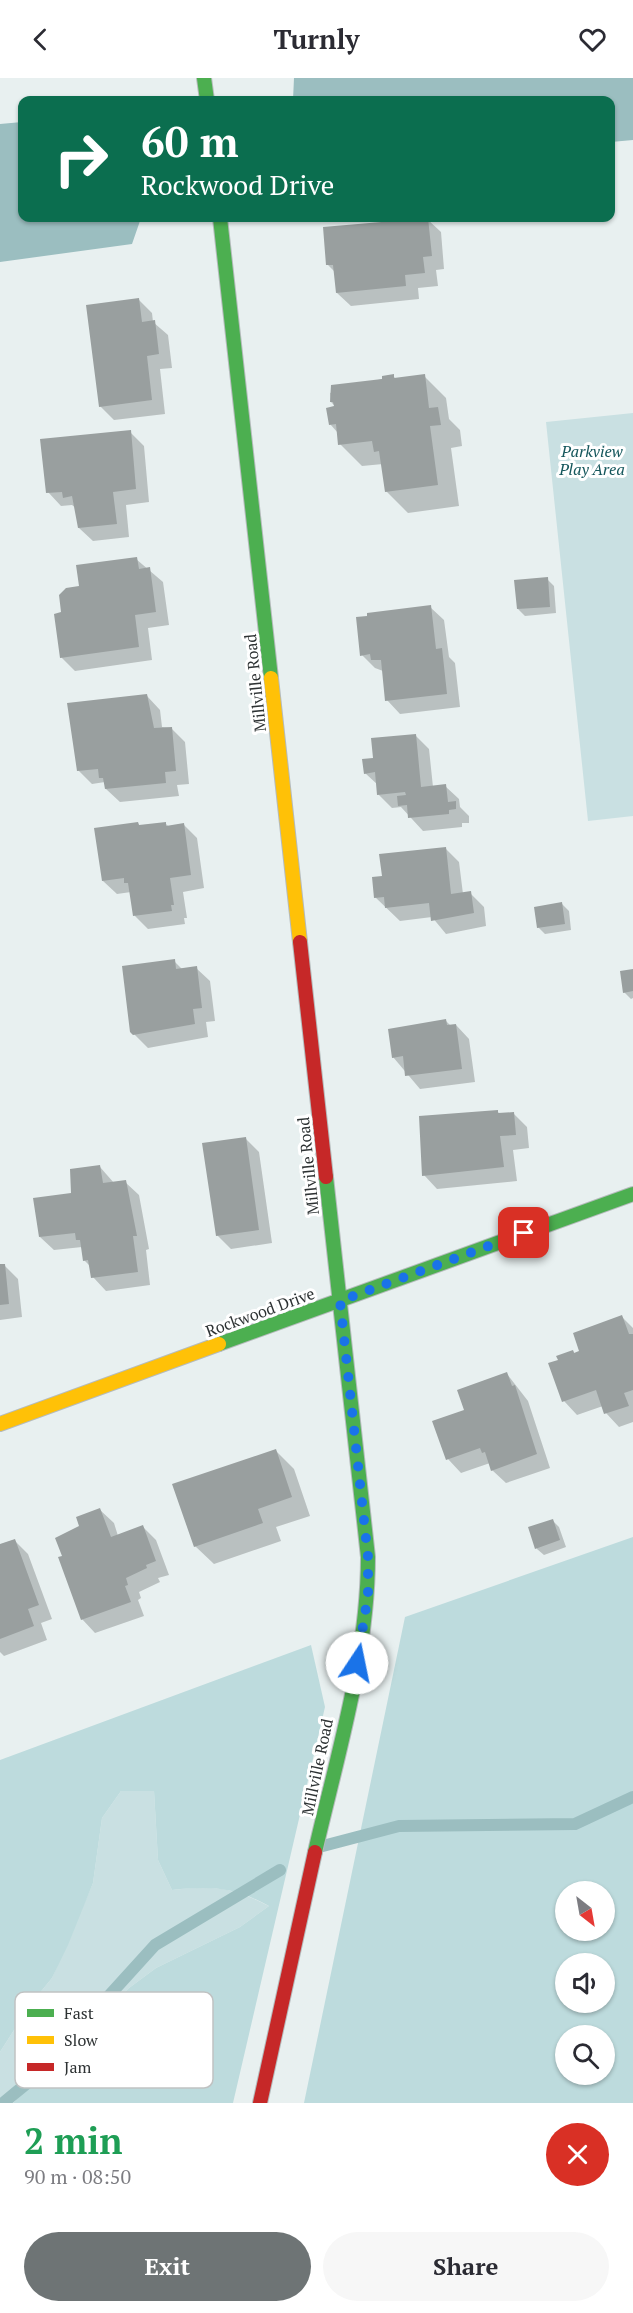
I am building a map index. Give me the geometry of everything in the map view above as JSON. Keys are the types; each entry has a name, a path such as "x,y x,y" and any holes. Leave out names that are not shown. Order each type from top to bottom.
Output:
{"street":[{"path":"204,78 206,96"},
{"name":"Millville Road","path":"220,222 368,1557 368,1595 362,1640 260,2103"},
{"name":"Rockwood Drive","path":"0,1424 633,1194"}],"green space":[{"name":"Parkview Play Area","path":"633,413 633,816 588,821 546,422"},
{"path":"121,1791 154,1791 158,1860 172,1890 222,1889 233,1891 269,1906 240,1927 156,1968 125,1992 41,1992 52,1978 93,1883 102,1818"},
{"path":"15,2028 15,2088 28,2088 13,2103 0,2103 0,2052"}],"shaded area":[{"path":"294,78 633,78 633,140 615,142 615,96 293,96"},
{"path":"18,122 18,222 140,222 132,244 0,262 0,124"},
{"path":"633,1537 633,2103 304,2103 405,1617"},
{"path":"311,1645 325,1707 233,2103 13,2103 28,2088 213,2088 213,1992 125,1992 156,1968 240,1927 269,1906 245,1895 222,1889 172,1890 158,1860 154,1791 121,1791 102,1818 93,1883 68,1945 52,1978 41,1992 15,1992 15,2028 0,2052 0,1760"}],"building":[{"path":"381,222 428,222 432,256 423,257 425,273 405,275 406,286 336,293 333,265 326,265 323,227"},
{"path":"139,298 142,322 155,320 159,354 147,356 152,400 99,407 86,305"},
{"path":"394,374 394,378 425,374 429,408 438,407 441,425 430,426 438,485 385,492 379,451 374,452 372,441 338,445 336,424 329,425 326,408 334,406 333,402 330,402 331,385 382,379 382,376"},
{"path":"131,430 136,489 113,492 117,524 78,528 72,496 63,498 62,492 46,493 40,439"},
{"path":"137,557 139,569 150,567 156,612 135,615 139,647 60,658 54,614 61,612 59,595 66,588 79,586 76,565"},
{"path":"548,577 550,607 517,609 514,580"},
{"path":"431,605 436,649 442,648 447,694 385,701 381,660 371,660 370,654 360,656 356,617 367,616 367,613"},
{"path":"147,694 154,728 172,727 176,771 165,772 166,783 105,789 103,778 99,778 98,769 77,771 67,703"},
{"path":"416,734 421,787 446,784 448,802 456,801 456,809 449,810 449,814 408,818 407,805 398,806 397,796 406,795 405,792 377,795 375,772 364,774 362,759 373,758 371,738"},
{"path":"138,822 139,825 166,822 166,826 184,823 191,875 170,878 174,905 171,905 172,911 133,916 128,883 124,883 124,878 102,881 94,828"},
{"path":"446,847 451,894 471,891 474,913 431,921 429,903 385,908 384,897 374,898 372,877 382,876 379,854"},
{"path":"562,902 565,924 537,928 534,907"},
{"path":"175,959 176,969 197,966 202,1008 193,1009 195,1024 133,1035 130,1032 122,966"},
{"path":"633,969 633,991 623,993 620,971"},
{"path":"446,1019 447,1025 456,1024 462,1069 405,1076 403,1056 392,1058 388,1029"},
{"path":"498,1110 498,1113 514,1112 516,1135 500,1136 504,1167 422,1176 419,1116"},
{"path":"246,1137 259,1230 216,1236 202,1143"},
{"path":"100,1165 103,1183 126,1180 137,1236 133,1236 138,1272 91,1278 88,1260 83,1261 80,1240 76,1240 75,1233 39,1237 33,1198 71,1193 70,1169"},
{"path":"0,1264 5,1264 9,1304 0,1305"},
{"path":"622,1315 629,1334 633,1334 633,1390 624,1393 629,1406 604,1414 596,1390 562,1402 548,1363 558,1360 556,1356 573,1350 574,1353 579,1351 573,1333"},
{"path":"507,1372 512,1386 515,1385 537,1454 491,1471 485,1452 482,1453 480,1448 446,1460 432,1421 464,1410 457,1390"},
{"path":"276,1449 292,1497 258,1509 263,1523 194,1547 172,1484"},
{"path":"100,1508 111,1537 143,1525 156,1561 126,1578 128,1585 125,1586 131,1602 81,1620 58,1557 62,1556 55,1538 79,1526 76,1517"},
{"path":"553,1519 560,1540 535,1549 528,1527"},
{"path":"15,1539 39,1605 28,1609 34,1626 0,1639 0,1544"}],"waterway":[{"path":"319,1847 399,1826 575,1824 633,1797"},
{"path":"112,1992 155,1945 280,1870"},
{"path":"3,2103 21,2088"}],"traffic: fast":[{"path":"204,78 206,96"},
{"path":"220,222 271,678"},
{"path":"315,1852 357,1669 367,1594 368,1557 326,1177"},
{"path":"219,1344 633,1194"}],"traffic: slow":[{"path":"271,678 300,942"},
{"path":"0,1424 219,1344"}],"traffic: jam":[{"path":"300,942 326,1177"},
{"path":"260,2103 315,1852"}],"route":[{"path":"357,1663 368,1595 368,1557 340,1301 524,1233"}]}
